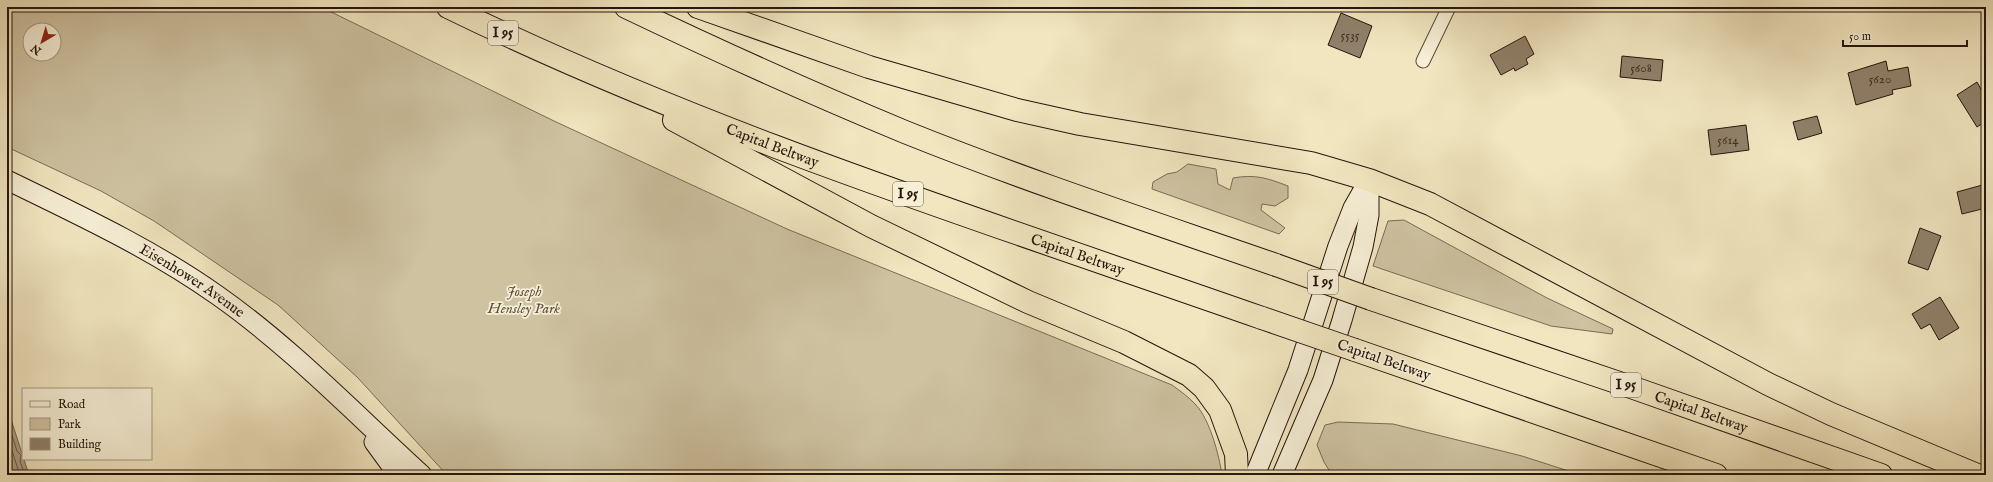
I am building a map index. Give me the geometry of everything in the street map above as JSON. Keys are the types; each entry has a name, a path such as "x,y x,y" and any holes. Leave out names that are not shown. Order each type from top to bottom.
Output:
{"highway":[{"name":"Capital Beltway","path":"448,7 558,58 741,135 1262,318 1716,475"},
{"name":"Capital Beltway","path":"626,7 709,47 907,132 1104,205 1371,299 1624,384 1881,475"},
{"path":"698,7 869,67 1017,110 1094,126 1311,163 1369,180 1436,207 1776,387 1831,414 1977,475"},
{"path":"558,58 871,226 1028,302 1124,342 1189,376 1204,388 1220,410 1236,454 1237,475"}],"main road":[{"name":"Eisenhower Avenue","path":"7,180 128,239 218,295 308,370 422,475"},
{"path":"1256,475 1298,370 1338,246 1350,216 1369,180"},
{"path":"1282,475 1323,380 1342,320 1369,215 1369,180"},
{"name":"Eisenhower Avenue","path":"355,414 398,475"}],"street":[{"path":"1423,61 1449,7"}],"green space":[{"name":"Joseph Hensley Park","path":"7,7 321,7 554,121 787,229 1172,385 1193,402 1206,419 1219,458 1222,475 447,475 357,377 278,305 154,221 101,191 7,147"},
{"path":"1188,164 1216,169 1218,184 1230,190 1233,178 1248,176 1274,181 1288,186 1288,198 1275,206 1262,204 1261,210 1285,228 1279,234 1152,189 1153,182 1167,174 1177,172"},
{"path":"1404,220 1547,298 1613,329 1612,334 1551,326 1373,266 1388,221"},
{"path":"1338,422 1393,424 1522,456 1581,475 1332,475 1324,462 1317,445 1325,425"}],"water":[{"path":"7,407 22,453 22,460 24,460 29,475 7,475"}],"building":[{"path":"1341,13 1372,26 1360,58 1328,45"},
{"path":"1525,36 1534,54 1526,59 1528,64 1515,71 1514,68 1501,75 1490,55"},
{"path":"1622,56 1663,60 1661,81 1620,77"},
{"path":"1886,61 1888,71 1908,67 1911,86 1892,90 1893,94 1856,105 1848,73"},
{"path":"1977,82 1982,91 1986,88 1986,121 1977,127 1957,95"},
{"path":"1817,116 1822,133 1798,140 1793,122"},
{"path":"1746,125 1749,150 1711,155 1708,130"},
{"path":"1986,184 1986,208 1962,214 1957,192"},
{"path":"1920,228 1941,236 1928,270 1908,263"},
{"path":"1940,297 1959,328 1939,340 1930,324 1921,329 1912,314"}]}
